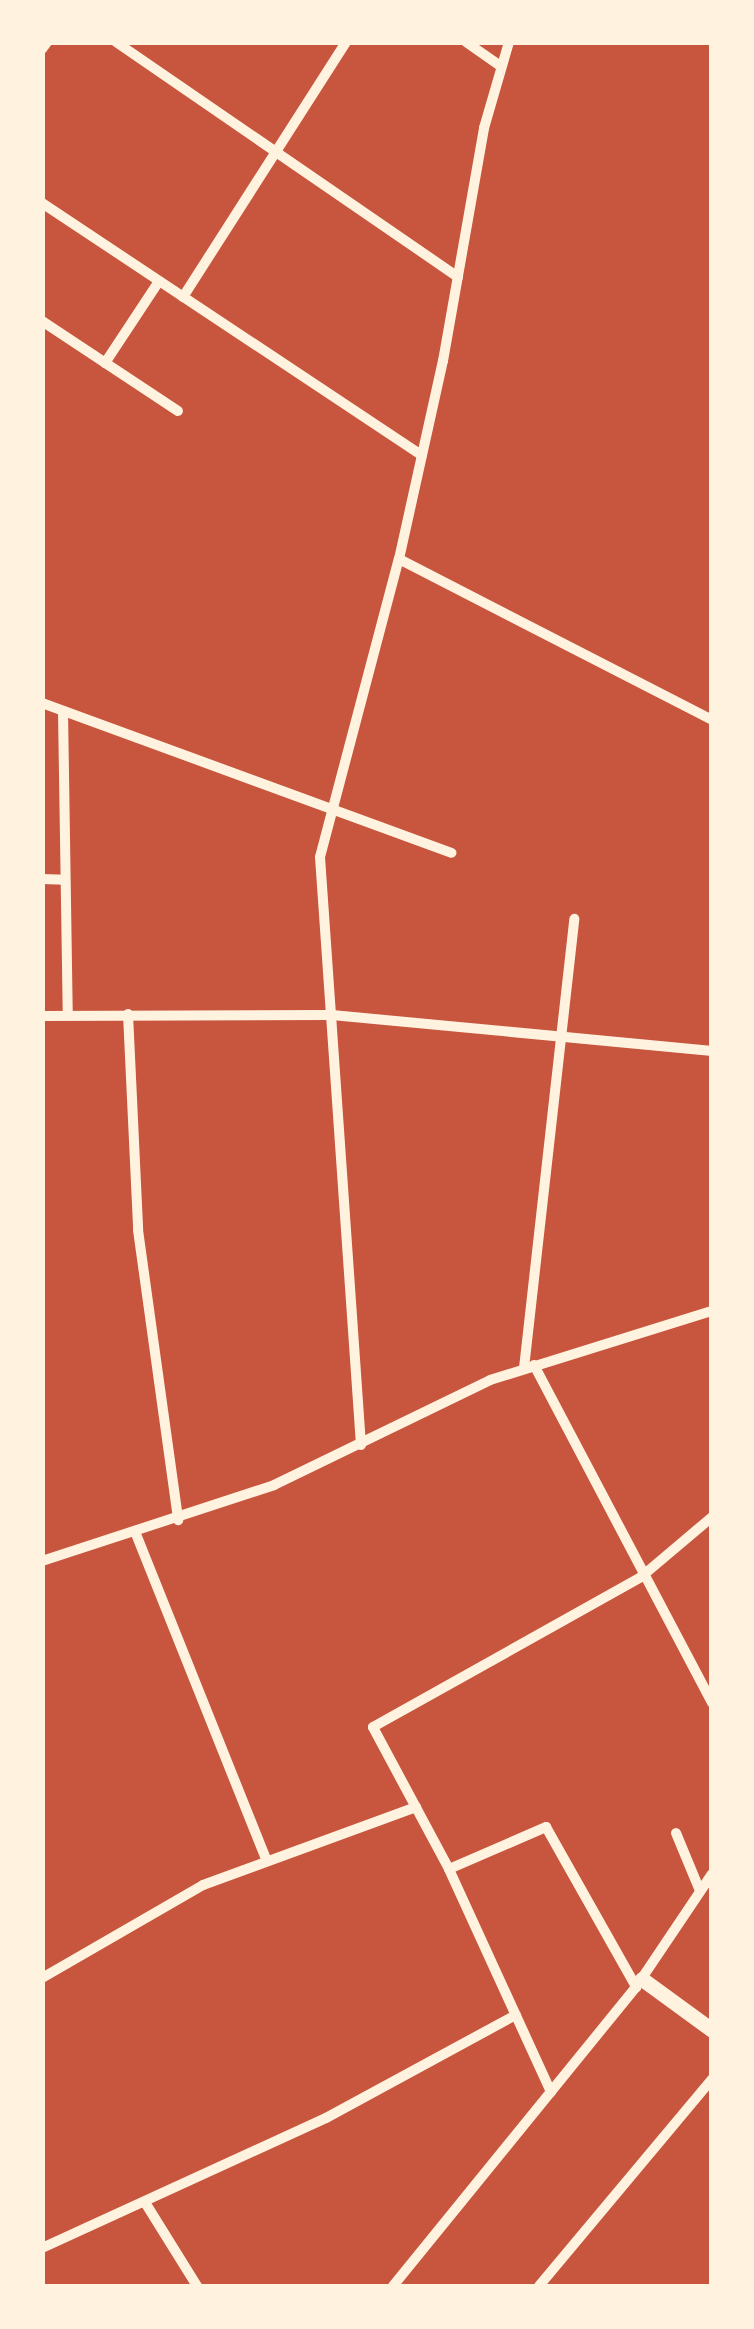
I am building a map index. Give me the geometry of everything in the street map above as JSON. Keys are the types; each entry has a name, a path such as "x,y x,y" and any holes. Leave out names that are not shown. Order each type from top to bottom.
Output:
{"street":[{"path":"42,49 47,42"},
{"path":"116,42 458,277"},
{"path":"183,297 346,42"},
{"path":"466,42 498,65"},
{"path":"361,1445 320,893 330,805 398,559 498,65 509,42"},
{"path":"42,204 422,455"},
{"path":"106,362 159,281"},
{"path":"42,320 178,411"},
{"path":"398,559 712,720"},
{"path":"42,703 330,805 451,853"},
{"path":"63,711 68,1015"},
{"path":"42,879 65,880"},
{"path":"574,919 529,1367 712,1703"},
{"path":"128,1014 138,1230 178,1520"},
{"path":"42,1016 332,1015 712,1051"},
{"path":"42,1561 178,1520 361,1445 529,1367 712,1310"},
{"path":"551,2092 450,1869 373,1727 641,1577 712,1517"},
{"path":"136,1534 266,1859"},
{"path":"42,1978 203,1885 416,1807"},
{"path":"450,1869 546,1827 639,1983 712,2030"},
{"path":"676,1833 700,1891"},
{"path":"393,2286 639,1983 712,1874"},
{"path":"42,2248 146,2204 326,2118 516,2015"},
{"path":"539,2286 712,2078"},
{"path":"146,2204 197,2286"}]}
